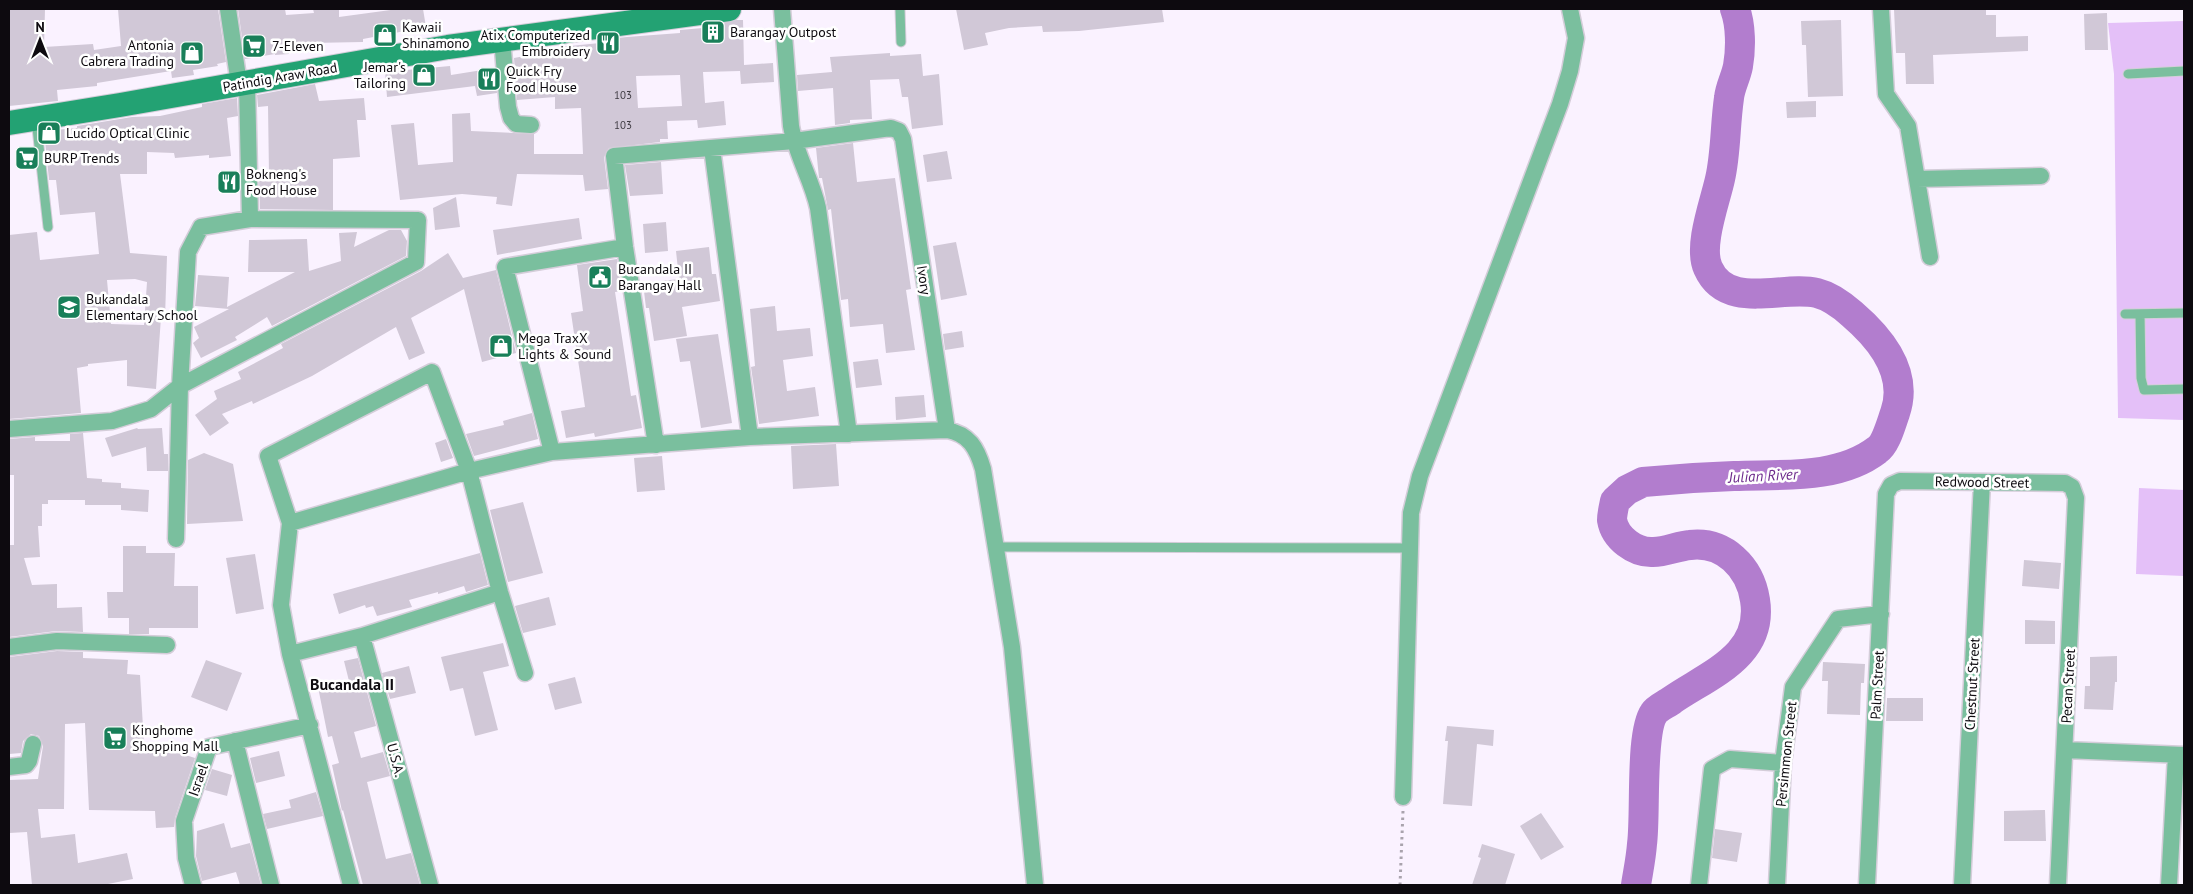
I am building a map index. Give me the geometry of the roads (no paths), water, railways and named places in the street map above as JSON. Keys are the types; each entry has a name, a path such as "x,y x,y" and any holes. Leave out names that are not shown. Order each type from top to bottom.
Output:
{"main road":[{"name":"Patindig Araw Road","path":"9,123 502,39 729,9"}],"street":[{"path":"228,9 243,84 250,219"},
{"path":"782,9 794,141 814,191 818,208 850,434"},
{"path":"1403,797 1411,513 1420,476 1560,104 1570,71 1576,38 1570,9"},
{"path":"1881,9 1886,94 1908,126 1930,257"},
{"path":"502,39 508,107 511,118 516,124 531,126"},
{"name":"Ivory","path":"794,141 891,128 900,131 903,139 947,430"},
{"path":"656,445 625,247 614,156 794,141"},
{"path":"712,148 750,437"},
{"path":"1917,179 2041,176"},
{"path":"9,430 112,421 151,409 180,386 416,262 418,220 250,219 201,227 188,252 180,386 176,539"},
{"path":"552,452 505,267 625,247"},
{"path":"351,885 290,654 280,606 290,523 268,456 432,372 469,471 500,592 525,673"},
{"path":"290,523 469,471 552,452 750,437 947,430 965,436 979,454 997,547 1012,647 1036,885"},
{"name":"Redwood Street","path":"1891,485 1900,481 2065,483 2072,487"},
{"name":"Chestnut Street","path":"1962,885 1982,482"},
{"name":"Palm Street","path":"1867,885 1886,494 1891,485"},
{"name":"Pecan Street","path":"2058,885 2076,498 2072,487"},
{"path":"290,654 362,636 500,592"},
{"name":"Persimmon Street","path":"1778,885 1783,763 1793,687 1838,619 1881,614"},
{"name":"U.S.A.","path":"362,636 430,885"},
{"path":"9,647 57,641 167,645"},
{"name":"Israel","path":"193,885 186,858 184,821 209,747 310,725"},
{"path":"235,741 272,885"},
{"path":"9,767 26,765 29,761 33,744"},
{"path":"2065,750 2180,755 2169,885"},
{"path":"1699,885 1712,769 1730,759 1783,763"}],"lane":[{"path":"900,9 901,42"},
{"path":"2128,74 2184,71"},
{"path":"36,119 48,227"},
{"path":"2125,314 2184,313"},
{"path":"2140,314 2142,386 2144,390 2184,389"},
{"path":"997,547 1410,548"}],"waterway":[{"name":"Julian River","path":"1636,885 1643,831 1645,756 1650,723 1654,713 1657,709 1730,662 1742,650 1751,636 1755,619 1755,600 1748,577 1741,567 1724,552 1714,547 1690,545 1663,551 1646,552 1627,543 1614,527 1612,520 1615,501 1627,490 1643,482 1711,477 1789,475 1827,471 1862,460 1877,450 1886,439 1898,398 1895,370 1882,345 1852,314 1840,305 1826,296 1803,291 1742,293 1728,289 1717,281 1708,268 1705,259 1706,236 1722,169 1730,94 1739,59 1739,30 1735,9"}],"place":[{"name":"Barangay Outpost","path":"713,32"},
{"name":"Kawaii Shinamono","path":"385,35"},
{"name":"Atix Computerized Embroidery","path":"608,43"},
{"name":"7-Eleven","path":"254,46"},
{"name":"Antonia Cabrera Trading","path":"192,53"},
{"name":"Jemar's Tailoring","path":"424,75"},
{"name":"Quick Fry Food House","path":"489,79"},
{"name":"Lucido Optical Clinic","path":"49,133"},
{"name":"BURP Trends","path":"27,158"},
{"name":"Bokneng's Food House","path":"229,182"},
{"name":"Bucandala II Barangay Hall","path":"600,277"},
{"name":"Bukandala Elementary School","path":"69,307"},
{"name":"Mega TraxX Lights & Sound","path":"501,346"},
{"name":"Kinghome Shopping Mall","path":"115,738"}],"district":[{"name":"Bucandala II","path":"352,684"}]}
